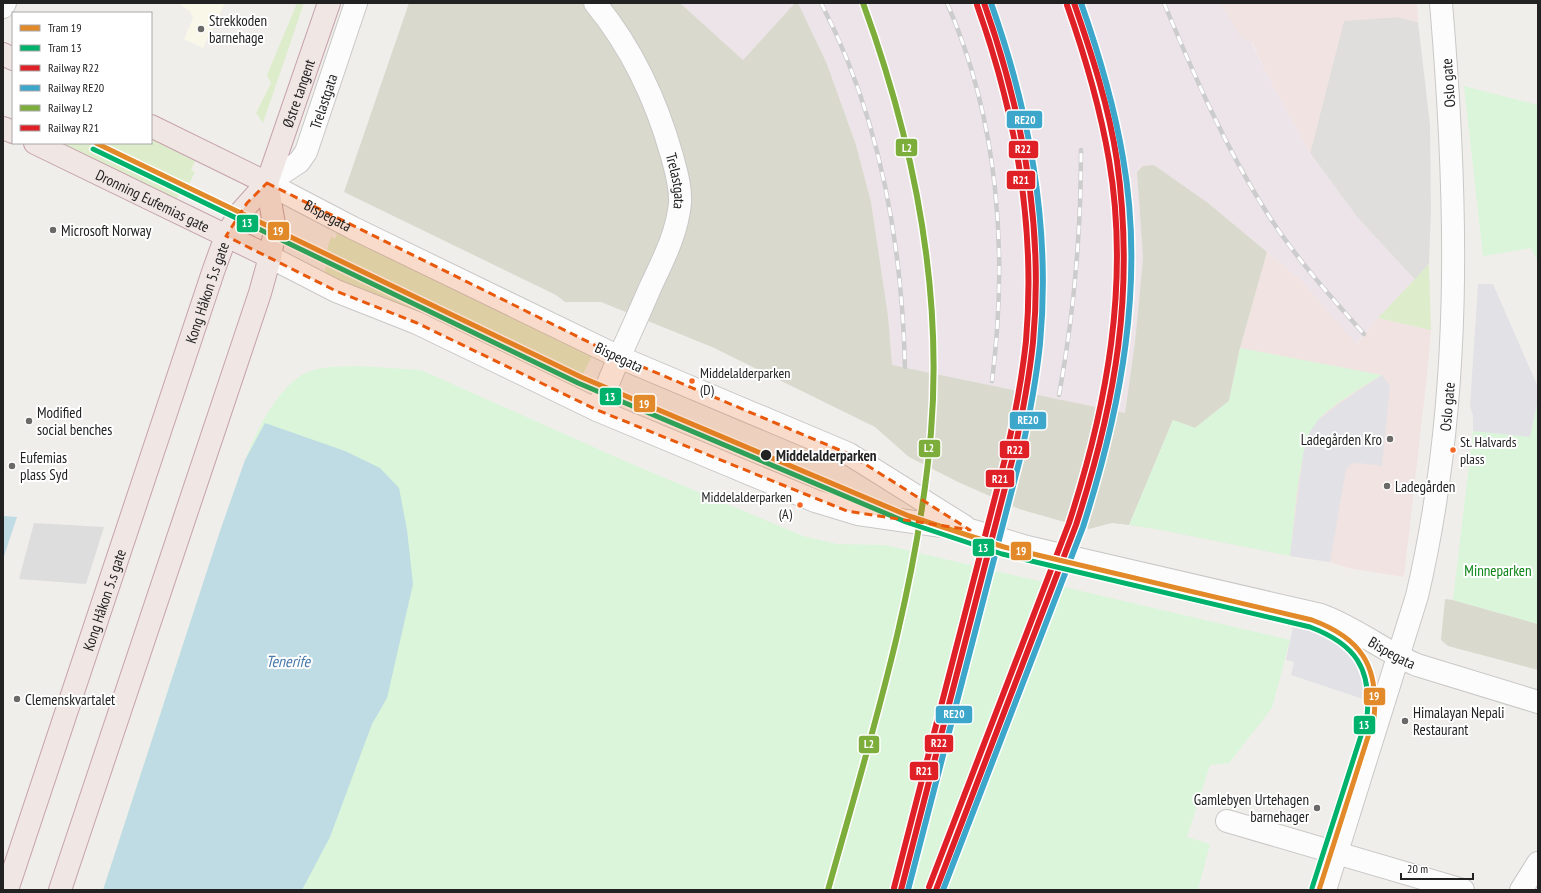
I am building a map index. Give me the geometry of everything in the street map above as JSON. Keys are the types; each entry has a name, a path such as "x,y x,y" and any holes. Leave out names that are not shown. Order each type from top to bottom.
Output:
{"highway":[{"name":"Østre tangent","path":"268,183 329,3"},
{"path":"3,54 12,58"},
{"path":"60,890 258,300 270,257 275,230 268,183 152,126"},
{"name":"Dronning Eufemias gate","path":"37,144 270,257"},
{"name":"Kong Håkon 5.s gate","path":"7,890 226,236 243,208 268,183"}],"street":[{"path":"3,7 5,3"},
{"name":"Trelastgata","path":"268,183 299,162 306,152 356,3"},
{"name":"Trelastgata","path":"595,3 619,34 633,56 643,77 667,136 678,180 680,203 672,241 619,357 597,410"},
{"name":"Oslo gate","path":"1325,890 1399,657 1417,596 1428,548 1444,426 1452,330 1454,210 1442,3"},
{"name":"Bispegata","path":"268,183 348,226 619,357 849,454 970,530"},
{"name":"Bispegata","path":"270,257 336,291 417,323 597,410 803,496 858,514 970,530 1027,547 1320,615 1345,625 1399,657 1440,673 1538,702"},
{"path":"1228,820 1463,890"},
{"path":"1521,890 1538,863"}],"highlighted area":[{"path":"267,183 619,357 849,454 970,530 847,511 597,410 417,323 336,291 226,236 247,203"}],"shaded area":[{"name":"Strekkoden barnehage","path":"177,3 225,3 203,48 184,39 193,18 190,11"},
{"path":"409,3 680,3 743,60 795,3 798,3 827,64 856,145 871,202 888,316 892,365 1125,413 1135,342 1143,258 1137,172 1143,166 1154,165 1208,203 1267,252 1240,348 1229,401 1195,428 1173,420 1129,525 1112,523 1089,529 1019,509 958,482 909,457 875,427 712,347 601,302 565,302 556,295 344,192"},
{"path":"680,3 795,3 743,60"},
{"path":"798,3 1221,3 1240,36 1252,43 1264,69 1310,153 1357,217 1415,280 1378,318 1356,344 1301,280 1208,203 1154,165 1137,172 1143,258 1135,342 1125,413 891,365 888,316 871,202 856,145 827,64"},
{"path":"1221,3 1417,3 1418,22 1398,17 1344,21 1310,153 1264,69 1253,43 1240,37"},
{"path":"1398,17 1418,22 1430,125 1431,210 1429,264 1415,280 1357,217 1310,153 1344,20"},
{"path":"1267,252 1301,280 1357,344 1378,318 1431,330 1404,577 1348,568 1330,562 1290,556 1129,525 1229,401 1240,348"},
{"name":"St. Halvards plass","path":"1478,284 1493,284 1538,387 1538,400 1530,437 1473,431 1473,416 1470,406"},
{"path":"1382,375 1390,386 1382,466 1359,463 1351,464 1346,469 1330,562 1290,556 1303,455 1308,435 1317,421"},
{"path":"1445,599 1538,624 1538,670 1448,646 1441,640"},
{"path":"1294,622 1330,634 1351,649 1365,673 1369,691 1369,701 1291,675 1294,662 1286,660"}],"green space":[{"path":"297,3 304,3 263,123 256,113 271,83 267,75"},
{"path":"1464,86 1538,105 1538,262 1531,248 1483,256"},
{"path":"152,140 195,161 191,170 195,172 185,192 181,190 177,199 64,144 152,144"},
{"path":"338,230 593,354 576,388 422,312 372,297 323,276 328,261 324,259 331,237 335,239"},
{"path":"1429,264 1431,330 1378,318"},
{"path":"1240,348 1382,375 1329,410 1317,422 1310,435 1305,450 1298,486 1290,556 1129,525 1173,420 1195,428 1229,401"},
{"path":"358,366 421,370 627,462 803,536 837,544 885,545 1290,640 1272,708 1229,763 1210,765 1187,837 1210,844 1198,890 103,890 225,518 255,436 263,420 283,391 303,374 318,369"},
{"name":"Minneparken","path":"1538,400 1538,624 1453,600 1473,431 1530,437"}],"water":[{"name":"Tenerife","path":"265,423 345,451 380,468 399,488 407,530 413,584 387,698 372,724 330,837 302,890 103,890 220,531 245,460"},
{"path":"3,516 17,517 3,559"}],"pier":[{"path":"34,523 104,527 86,584 19,579"}],"railway":[{"path":"821,3 841,45 858,89 884,180 899,273 905,367"},
{"path":"947,3 965,48 978,94 988,141 995,189 999,237 999,285 997,333 992,381"},
{"path":"1164,3 1224,137 1267,213 1325,290 1364,334"},
{"path":"1059,395 1069,334 1076,273 1080,212 1081,150"}],"tram line":[{"name":"19","path":"98,144 581,377 909,516 1004,547 1312,620 1329,627 1354,645 1363,656 1370,669 1375,700 1374,718 1319,890"},
{"name":"13","path":"93,149 578,383 906,522 1002,554 1310,627 1339,641 1349,650 1363,671 1367,685 1367,717 1312,888"}],"rail line":[{"name":"L2","path":"828,890 876,720 904,606 925,490 931,432 934,377 928,268 910,160 881,55 863,3"},
{"name":"R22","path":"901,890 1014,453 1025,398 1033,342 1036,299 1035,256 1033,213 1027,170 1020,128 1010,86 984,3"},
{"name":"RE20","path":"908,890 1021,455 1032,400 1040,344 1043,300 1042,257 1040,214 1034,171 1027,128 1017,86 991,3"},
{"name":"R22","path":"936,890 1076,525 1102,435 1118,346 1124,255 1122,209 1117,161 1105,101 1074,3"},
{"name":"RE20","path":"943,890 1083,527 1097,482 1108,437 1126,345 1130,298 1131,252 1129,205 1123,158 1111,99 1081,3"},
{"name":"R21","path":"894,888 1007,451 1018,396 1026,341 1028,255 1020,170 1003,87 977,5"},
{"name":"R21","path":"929,887 1069,523 1094,434 1104,389 1116,298 1117,252 1115,206 1109,160 1101,121 1080,43 1067,5"}],"place":[{"name":"Strekkoden barnehage","path":"201,29"},
{"name":"Microsoft Norway","path":"53,230"},
{"name":"Middelalderparken (D)","path":"692,381"},
{"name":"Modified social benches","path":"29,421"},
{"name":"Ladegården Kro","path":"1390,439"},
{"name":"St. Halvards plass","path":"1453,450"},
{"name":"Middelalderparken","path":"766,455"},
{"name":"Eufemias plass Syd","path":"12,466"},
{"name":"Ladegården","path":"1387,486"},
{"name":"Middelalderparken (A)","path":"800,505"},
{"name":"Clemenskvartalet","path":"17,699"},
{"name":"Himalayan Nepali Restaurant","path":"1405,721"},
{"name":"Gamlebyen Urtehagen barnehager","path":"1317,808"}]}
